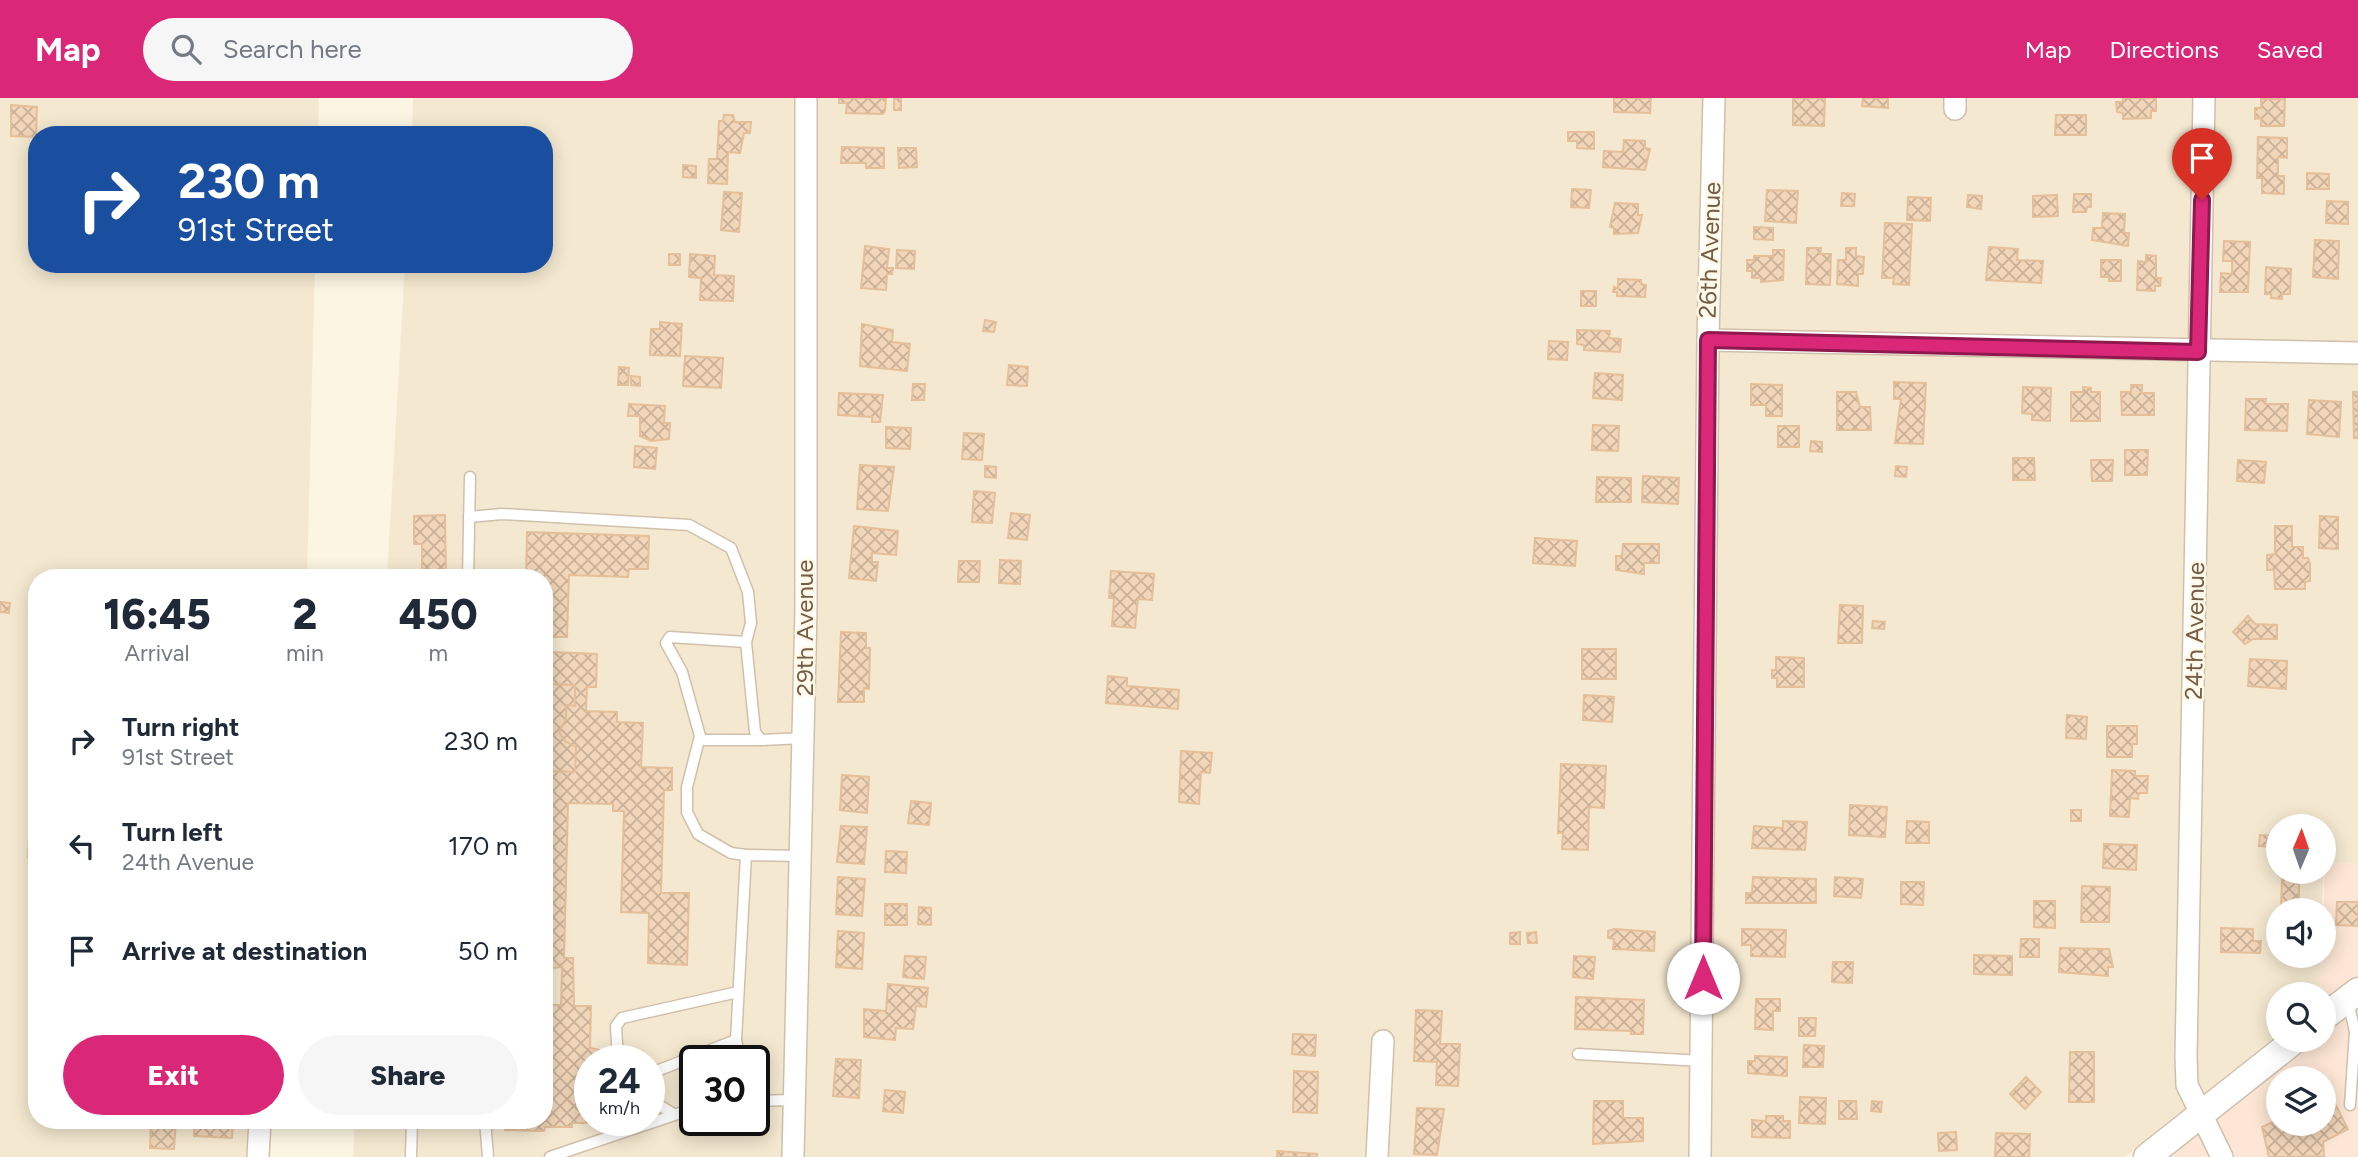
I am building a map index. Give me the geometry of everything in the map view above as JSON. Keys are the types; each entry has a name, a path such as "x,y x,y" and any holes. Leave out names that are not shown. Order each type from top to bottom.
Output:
{"street":[{"name":"29th Avenue","path":"793,1157 804,738 806,98"},
{"name":"26th Avenue","path":"1700,1157 1708,340 1714,98"},
{"name":"24th Avenue","path":"2204,98 2186,1057 2187,1085 2222,1157"},
{"path":"1708,340 2198,352 2358,353"},
{"path":"2336,1008 2353,995"},
{"path":"1377,1157 1382,1041"},
{"path":"2147,1157 2280,1052"},
{"path":"258,1157 260,1129"}],"lane":[{"path":"468,569 470,477"},
{"path":"469,517 502,514 689,525 731,548 748,592 751,623 746,642 755,732 761,740"},
{"path":"746,642 671,637 666,645 682,672 700,740 687,786 687,812 698,834 731,853 800,856"},
{"path":"700,740 804,738"},
{"path":"737,1045 737,992 746,855"},
{"path":"617,1045 616,1026 622,1018 737,992"},
{"path":"2350,1105 2355,1032 2353,995"},
{"path":"665,1068 736,1040"},
{"path":"1578,1054 1702,1061"},
{"path":"770,1099 794,1100"},
{"path":"665,1109 672,1113"},
{"path":"550,1157 679,1111"},
{"path":"411,1157 412,1129"},
{"path":"486,1129 488,1157"}],"shaded area":[{"path":"0,98 319,98 318,126 28,126 28,273 315,273 307,569 28,569 28,1129 254,1129 252,1157 0,1157"},
{"path":"413,98 2358,98 2358,864 2336,863 2336,814 2266,814 2266,884 2323,884 2322,898 2266,898 2266,968 2321,968 2320,982 2266,982 2266,1047 2125,1157 353,1157 355,1129 553,1129 553,569 387,569 404,273 553,273 553,126 412,126"},
{"path":"2336,863 2358,864 2358,976 2336,993 2336,982 2320,982 2321,968 2336,968 2336,898 2324,898 2324,884 2336,884"},
{"path":"2358,1008 2358,1157 2168,1157 2266,1081 2266,1136 2336,1136 2336,1066 2285,1066 2303,1052 2336,1052 2336,1025"}],"building":[{"path":"839,98 886,98 885,111 883,114 846,113 847,103 839,103"},
{"path":"894,98 901,98 901,110 894,110"},
{"path":"1614,98 1651,98 1650,113 1614,112"},
{"path":"1793,98 1825,98 1824,126 1793,125"},
{"path":"1863,98 1888,98 1888,108 1862,106"},
{"path":"2123,98 2156,98 2156,111 2151,111 2151,118 2123,119 2123,113 2117,112 2116,102 2123,102"},
{"path":"2261,99 2285,99 2284,126 2261,126 2261,118 2255,119 2255,108 2261,108"},
{"path":"11,105 37,107 36,126 28,126 28,137 11,136"},
{"path":"724,115 733,115 735,122 751,122 750,133 744,133 740,153 728,152 727,184 708,183 709,159 717,159 719,121 723,121"},
{"path":"2056,115 2086,115 2086,135 2055,135"},
{"path":"1568,132 1594,132 1594,149 1577,148 1577,141 1568,141"},
{"path":"2258,137 2287,138 2287,158 2278,157 2278,176 2284,176 2284,194 2262,193 2262,178 2257,178"},
{"path":"1624,140 1645,141 1645,148 1650,149 1645,170 1603,167 1604,151 1623,152"},
{"path":"842,147 884,148 884,168 866,168 866,163 841,163"},
{"path":"898,148 916,148 917,167 899,168"},
{"path":"683,165 696,166 696,178 683,177"},
{"path":"2307,173 2329,174 2329,189 2307,189"},
{"path":"1572,189 1591,190 1589,208 1571,207"},
{"path":"1767,190 1798,191 1796,223 1765,221"},
{"path":"724,192 742,193 739,232 721,230"},
{"path":"1842,193 1855,194 1854,206 1841,206"},
{"path":"2074,194 2091,194 2091,207 2087,207 2086,212 2073,212"},
{"path":"1968,195 1982,196 1981,209 1967,207"},
{"path":"2057,195 2058,216 2033,217 2033,196"},
{"path":"1908,197 1931,198 1930,221 1907,220"},
{"path":"2327,201 2348,202 2348,224 2326,223"},
{"path":"1615,203 1638,204 1638,215 1642,215 1638,233 1614,234 1614,228 1610,227"},
{"path":"2103,213 2125,214 2124,233 2129,233 2128,246 2092,240 2093,228 2102,228"},
{"path":"1885,223 1912,224 1909,285 1893,284 1894,278 1882,278"},
{"path":"1754,227 1773,228 1773,240 1754,239"},
{"path":"2315,240 2339,241 2338,279 2313,277"},
{"path":"2224,241 2250,242 2248,292 2220,292 2221,273 2232,274 2232,261 2223,261"},
{"path":"865,246 889,249 887,268 893,268 892,274 887,274 886,290 861,288"},
{"path":"1989,247 2018,249 2017,260 2043,261 2041,283 1986,280"},
{"path":"1807,248 1821,248 1820,254 1831,254 1830,285 1806,284"},
{"path":"1846,248 1856,248 1856,256 1864,257 1863,274 1858,274 1858,286 1837,284 1838,260 1846,260"},
{"path":"897,250 915,251 914,269 896,268"},
{"path":"1773,250 1784,250 1783,280 1761,282 1761,278 1752,278 1752,271 1747,271 1747,260 1754,260 1754,256 1773,256"},
{"path":"669,254 680,254 680,265 669,265"},
{"path":"690,254 715,256 714,275 734,276 733,301 700,300 701,278 689,277"},
{"path":"2146,255 2156,256 2156,278 2161,278 2160,286 2155,286 2155,291 2137,290 2138,261 2146,262"},
{"path":"2101,260 2121,260 2121,281 2109,281 2109,277 2101,277"},
{"path":"2266,267 2291,269 2290,294 2282,294 2282,299 2271,298 2271,294 2265,294"},
{"path":"1618,279 1641,280 1641,284 1646,285 1645,297 1617,296 1617,292 1613,292 1614,287 1618,288"},
{"path":"1581,291 1596,291 1596,306 1581,306"},
{"path":"985,320 996,322 994,332 983,331"},
{"path":"660,322 682,324 680,356 650,355 651,329 660,329"},
{"path":"862,324 893,330 892,342 910,344 907,371 860,366"},
{"path":"1577,330 1610,331 1609,338 1621,339 1620,352 1584,350 1584,345 1577,344"},
{"path":"1549,341 1568,342 1567,360 1548,359"},
{"path":"685,356 723,358 721,388 683,386"},
{"path":"1009,365 1028,367 1027,386 1007,385"},
{"path":"619,367 629,368 628,385 618,385"},
{"path":"1595,373 1623,375 1622,400 1593,398"},
{"path":"631,376 640,377 640,386 631,385"},
{"path":"1894,382 1926,383 1923,444 1895,443 1901,399 1894,399"},
{"path":"913,384 925,384 924,400 912,400"},
{"path":"1751,384 1782,385 1782,416 1766,416 1766,405 1751,405"},
{"path":"2131,385 2142,385 2142,393 2154,393 2154,415 2122,415 2121,392 2131,392"},
{"path":"2023,387 2051,388 2050,421 2032,420 2032,414 2022,413"},
{"path":"2083,387 2091,388 2091,392 2100,392 2100,421 2071,421 2071,392 2083,392"},
{"path":"1837,392 1856,392 1860,407 1870,407 1871,430 1837,430"},
{"path":"2353,392 2358,392 2358,438 2354,438"},
{"path":"839,393 883,395 880,422 872,422 872,417 838,415"},
{"path":"2246,399 2266,399 2265,404 2288,404 2287,431 2245,430"},
{"path":"2309,400 2341,402 2339,437 2307,434"},
{"path":"629,404 665,406 664,423 670,423 669,439 651,441 640,436 640,416 628,416"},
{"path":"1593,425 1619,426 1618,451 1592,450"},
{"path":"1778,426 1799,426 1799,447 1778,447"},
{"path":"886,427 911,428 910,449 886,448"},
{"path":"964,433 984,434 982,460 962,459"},
{"path":"1811,441 1822,442 1822,452 1810,451"},
{"path":"635,446 657,448 655,469 634,467"},
{"path":"2125,450 2148,450 2147,475 2125,475"},
{"path":"2013,458 2034,458 2035,480 2013,480"},
{"path":"2091,460 2113,460 2112,481 2092,481"},
{"path":"2238,460 2266,462 2264,483 2237,481"},
{"path":"860,465 894,467 888,511 857,509"},
{"path":"985,466 996,467 996,478 985,477"},
{"path":"1896,466 1907,467 1906,477 1895,476"},
{"path":"1643,476 1679,478 1678,504 1642,502"},
{"path":"1597,477 1631,478 1631,502 1596,502"},
{"path":"974,491 995,493 992,523 972,522"},
{"path":"1011,513 1030,515 1027,540 1008,538"},
{"path":"445,515 446,569 422,569 422,544 414,544 414,516"},
{"path":"2320,516 2338,517 2338,549 2319,548"},
{"path":"854,526 898,531 896,555 872,553 872,562 878,562 876,581 849,578"},
{"path":"2275,526 2292,526 2292,547 2303,547 2303,558 2308,558 2310,563 2310,581 2305,582 2305,589 2275,589 2274,570 2267,570 2267,555 2275,554"},
{"path":"527,532 649,536 648,569 629,569 628,577 569,575 567,637 553,637 553,569 526,569"},
{"path":"1535,538 1577,541 1575,566 1533,563"},
{"path":"1623,544 1659,544 1659,563 1644,563 1644,574 1616,570 1616,556 1622,556"},
{"path":"1000,560 1021,561 1020,584 999,583"},
{"path":"959,561 980,561 979,582 958,582"},
{"path":"1111,571 1154,574 1152,600 1138,599 1135,628 1112,626 1114,598 1109,598"},
{"path":"0,602 10,603 9,613 0,612"},
{"path":"1840,605 1863,606 1862,643 1838,643"},
{"path":"2248,616 2255,624 2277,625 2277,639 2253,639 2245,644 2233,632"},
{"path":"1873,621 1885,622 1884,629 1872,628"},
{"path":"841,632 866,633 866,648 870,648 869,689 864,688 864,702 838,702"},
{"path":"1582,649 1616,649 1616,679 1582,679"},
{"path":"553,652 597,654 596,687 587,687 586,711 617,712 617,722 643,723 641,767 672,768 672,790 664,790 661,893 689,893 687,965 648,963 649,913 621,912 624,811 613,811 613,804 568,803 564,958 573,958 574,1006 591,1006 590,1045 574,1045 572,1127 553,1127 553,1005 561,1005 562,967 553,968"},
{"path":"1776,657 1804,658 1804,687 1777,687 1777,678 1772,678 1772,670 1776,670"},
{"path":"2250,659 2287,661 2286,689 2248,686"},
{"path":"1108,676 1127,678 1127,686 1179,690 1178,709 1106,703"},
{"path":"553,684 575,685 575,706 566,705 566,719 559,732 565,741 576,747 575,772 553,771"},
{"path":"1584,695 1614,697 1612,722 1583,720"},
{"path":"2067,715 2087,717 2086,739 2066,738"},
{"path":"2107,726 2137,726 2137,744 2132,744 2132,757 2107,757"},
{"path":"1181,751 1212,753 1210,773 1201,772 1199,804 1179,802"},
{"path":"1561,764 1606,766 1604,808 1589,807 1588,850 1562,849 1563,833 1558,833"},
{"path":"2112,770 2135,771 2135,776 2148,776 2147,793 2139,793 2138,799 2130,798 2129,817 2110,816"},
{"path":"842,775 869,777 867,813 840,810"},
{"path":"911,801 931,803 929,825 908,823"},
{"path":"1850,805 1887,807 1885,837 1849,835"},
{"path":"2071,810 2081,810 2081,821 2071,821"},
{"path":"1783,821 1807,822 1805,850 1752,848 1754,826 1783,828"},
{"path":"1907,821 1929,822 1929,843 1906,843"},
{"path":"841,826 867,827 864,864 837,862"},
{"path":"2260,835 2266,835 2266,846 2259,846"},
{"path":"2104,844 2137,845 2136,870 2103,868"},
{"path":"886,851 907,852 906,873 885,872"},
{"path":"838,877 865,879 862,916 836,914"},
{"path":"1753,877 1816,879 1816,903 1746,903 1746,893 1752,893"},
{"path":"1835,877 1863,879 1861,898 1834,896"},
{"path":"1901,882 1924,882 1923,905 1901,904"},
{"path":"2282,884 2299,884 2299,898 2281,898"},
{"path":"2082,886 2110,887 2109,922 2081,922"},
{"path":"2034,901 2055,901 2055,928 2034,927"},
{"path":"2337,902 2358,902 2358,926 2336,925"},
{"path":"885,904 907,904 907,925 885,925"},
{"path":"919,907 931,908 931,925 918,924"},
{"path":"2221,928 2253,929 2253,941 2261,941 2260,953 2221,952"},
{"path":"1614,929 1655,932 1654,951 1613,949 1614,939 1608,938 1608,931"},
{"path":"1742,929 1786,930 1785,957 1751,956 1751,945 1742,945"},
{"path":"838,931 864,933 862,969 836,967"},
{"path":"1520,932 1520,944 1510,944 1510,933"},
{"path":"1536,932 1537,943 1528,943 1527,933"},
{"path":"2021,939 2039,939 2039,957 2020,957"},
{"path":"2060,948 2109,949 2113,967 2108,967 2108,976 2059,972"},
{"path":"1974,955 2012,956 2012,975 1974,974"},
{"path":"905,956 926,957 924,979 903,977"},
{"path":"1574,956 1595,957 1593,979 1573,977"},
{"path":"1833,962 1853,962 1852,983 1832,982"},
{"path":"888,984 928,988 926,1007 916,1006 913,1029 896,1028 895,1040 864,1037 864,1009 886,1011"},
{"path":"1576,997 1644,1000 1643,1034 1631,1034 1631,1031 1575,1029"},
{"path":"1756,999 1780,999 1780,1011 1773,1011 1773,1030 1755,1029"},
{"path":"1416,1010 1442,1011 1440,1044 1460,1044 1458,1086 1436,1085 1437,1062 1414,1061"},
{"path":"1799,1018 1816,1018 1815,1036 1799,1036"},
{"path":"1293,1034 1316,1035 1315,1056 1292,1054"},
{"path":"1804,1045 1824,1046 1823,1067 1803,1067"},
{"path":"2070,1052 2094,1052 2094,1102 2069,1102"},
{"path":"1755,1056 1787,1057 1787,1076 1748,1073 1748,1061 1755,1061"},
{"path":"836,1059 861,1060 859,1098 833,1096"},
{"path":"1294,1071 1318,1072 1317,1113 1293,1112"},
{"path":"2026,1077 2041,1092 2025,1109 2010,1094"},
{"path":"885,1090 905,1092 903,1113 883,1111"},
{"path":"1800,1097 1826,1098 1825,1124 1799,1123"},
{"path":"1594,1101 1623,1101 1623,1118 1643,1118 1643,1141 1593,1144"},
{"path":"1839,1101 1856,1101 1857,1119 1839,1119"},
{"path":"1872,1101 1882,1102 1881,1112 1871,1111"},
{"path":"2336,1106 2348,1129 2336,1135"},
{"path":"1417,1108 1444,1109 1437,1155 1414,1154"},
{"path":"1766,1116 1783,1116 1783,1121 1790,1121 1790,1138 1752,1137 1752,1120 1766,1121"},
{"path":"2266,1125 2266,1136 2335,1136 2323,1142 2324,1156 2269,1157 2262,1127"},
{"path":"151,1129 175,1129 174,1149 150,1148"},
{"path":"194,1129 233,1129 232,1138 194,1136"},
{"path":"505,1129 544,1129 505,1130"},
{"path":"1956,1132 1957,1150 1939,1151 1938,1133"},
{"path":"1996,1133 2030,1134 2029,1157 1995,1157"},
{"path":"1277,1151 1317,1154 1317,1157 1277,1157"}],"route":[{"path":"1703,978 1708,340 2198,352 2202,200"}]}
